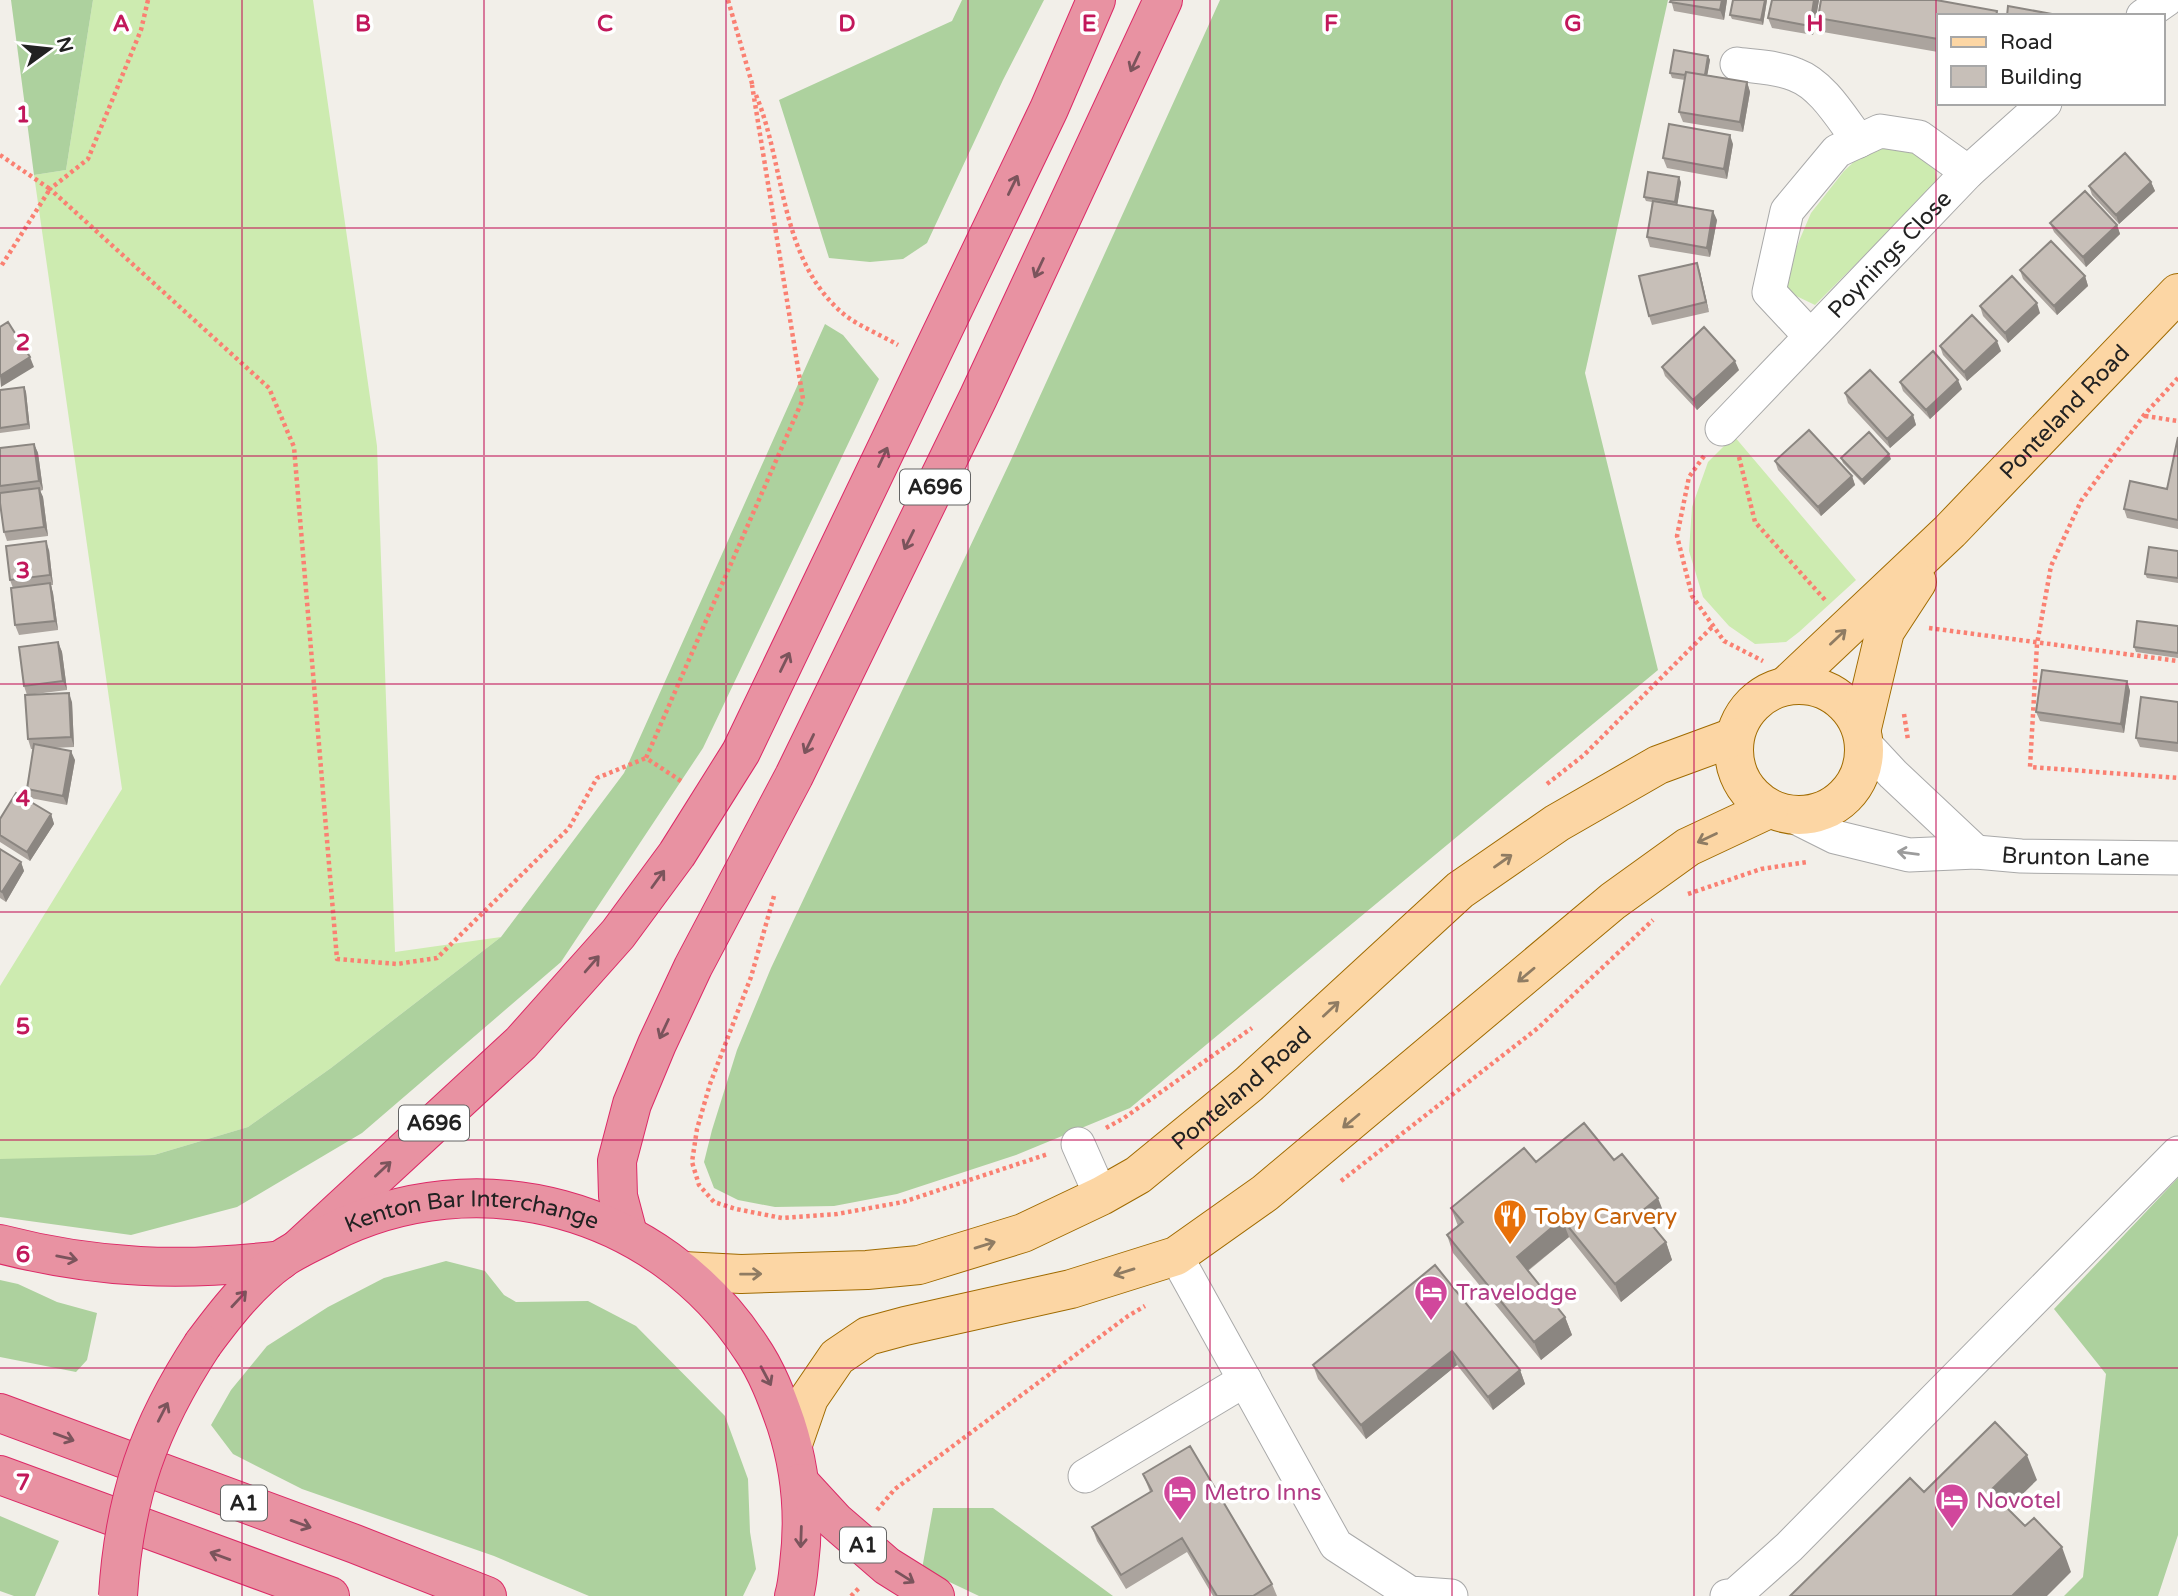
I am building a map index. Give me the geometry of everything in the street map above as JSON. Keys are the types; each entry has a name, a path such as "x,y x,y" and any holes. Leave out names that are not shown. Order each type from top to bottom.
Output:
{"highway":[{"name":"A696","path":"289,1255 521,1043 618,934 677,854 741,752 1049,109 1096,0"},
{"name":"A696","path":"628,1234 618,1196 617,1161 632,1104 657,1044 693,967 794,776 978,398 1163,0"},
{"name":"Kenton Bar Interchange","path":"118,1596 122,1551 139,1470 156,1426 177,1384 225,1313 251,1286 289,1255 359,1218 426,1200 495,1197 563,1209 628,1234 683,1271 720,1307 752,1348 776,1394 793,1444 800,1483 802,1537 795,1594"},
{"path":"0,1244 94,1263 160,1268 222,1267 289,1255"},
{"name":"A1","path":"0,1413 355,1544 487,1596"},
{"name":"A1","path":"0,1475 330,1596"},
{"name":"A1","path":"800,1483 835,1521 887,1566 935,1596"}],"main road":[{"name":"Ponteland Road","path":"1796,676 1950,531 2178,293"},
{"name":"Ponteland Road","path":"1864,737 1885,631 1950,531"},
{"path":"793,1444 809,1398 837,1357 868,1336 1071,1289 1176,1256 1265,1193 1613,901 1688,847 1781,813 1826,811 1852,791 1864,737 1846,702 1796,676 1763,694 1744,713 1734,737 1735,766 1747,792 1781,813"},
{"name":"Ponteland Road","path":"683,1271 755,1274 867,1270 919,1265 1023,1233 1101,1196 1138,1175 1249,1084 1460,890 1557,823 1658,765 1734,737"}],"street":[{"path":"2146,14 2166,0"},
{"path":"1737,64 1783,71 1802,77 1818,89 1859,141"},
{"name":"Poynings Close","path":"1723,429 1968,172 2043,105"},
{"name":"Poynings Close","path":"1810,336 1769,292 1787,211 1837,151 1880,131 1919,137 1968,172"},
{"name":"Brunton Lane","path":"1864,737 1893,774 1976,852"},
{"name":"Brunton Lane","path":"1781,813 1835,837 1909,855 1976,852 2021,856 2178,858"},
{"path":"1078,1144 1101,1196"},
{"path":"1727,1596 1735,1595 1788,1547 2178,1153"},
{"path":"1176,1256 1336,1545 1410,1593 1451,1596"},
{"path":"1086,1476 1245,1380"}],"path":[{"path":"0,268 50,189 88,159 141,30 148,0"},
{"path":"0,155 50,189 269,388 295,447 337,960 397,964 437,958 569,828 597,778 646,758 803,399 752,85 728,0"},
{"path":"752,85 763,111 787,215 813,281 847,316 928,362"},
{"path":"2178,377 2144,415 2081,501 2051,566 2037,644 2030,767 2178,778"},
{"path":"2144,415 2178,421"},
{"path":"1796,676 1724,640 1692,596 1677,536 1689,477 1723,429 1734,436 1755,522 1829,604"},
{"path":"1928,628 2178,661"},
{"path":"646,758 688,785"},
{"path":"777,887 751,978 710,1084 697,1129 692,1162 699,1185 714,1202 782,1218 837,1214 903,1202 1078,1144"}],"green space":[{"path":"11,0 93,0 66,170 34,175"},
{"path":"93,0 313,0 377,446 395,952 501,937 331,1068 248,1127 154,1155 10,1160 0,1159 0,986 122,789 34,175 66,170"},
{"path":"962,0 1044,0 1003,80 927,243 903,259 870,262 829,258 779,100 952,21"},
{"path":"1220,0 1668,0 1585,373 1658,670 1130,1108 1016,1155 897,1194 834,1206 775,1207 738,1200 714,1188 704,1162 737,1050 771,968 1010,462"},
{"path":"1874,143 1927,154 1938,182 1815,305 1790,293 1782,281 1811,213 1844,171"},
{"path":"825,324 843,335 879,379 703,748 561,962 362,1133 237,1207 131,1235 0,1217 0,1159 154,1155 248,1127 331,1068 501,937 624,773"},
{"path":"1734,436 1856,580 1786,642 1755,644 1729,626 1703,597 1689,551 1692,507 1708,462"},
{"path":"2178,1178 2178,1535 2158,1596 2064,1596 2083,1577 2106,1374 2054,1309"},
{"path":"446,1261 485,1271 504,1295 516,1302 588,1301 636,1326 725,1416 748,1479 750,1532 756,1569 743,1596 589,1596 494,1556 302,1489 233,1454 211,1425 231,1390 267,1346 328,1307 384,1278"},
{"path":"0,1280 18,1284 57,1302 97,1313 87,1360 76,1372 0,1357"},
{"path":"933,1508 993,1508 1113,1596 979,1596 922,1569"},
{"path":"0,1516 59,1541 35,1596 14,1596 0,1591"}],"building":[{"path":"1722,0 1720,10 1670,2"},
{"path":"1733,0 1765,0 1761,20 1730,15"},
{"path":"1772,0 1814,0 1810,26 1768,18"},
{"path":"1821,0 1936,0 1997,11 1996,14 1937,14 1937,39 1818,18"},
{"path":"2008,6 2052,14 2007,14"},
{"path":"1674,50 1708,56 1705,75 1670,73"},
{"path":"1686,72 1747,82 1740,122 1679,112"},
{"path":"1669,124 1730,135 1724,169 1663,158"},
{"path":"2125,153 2151,182 2116,215 2089,186"},
{"path":"1648,172 1679,177 1675,202 1644,197"},
{"path":"2085,191 2117,225 2083,257 2050,223"},
{"path":"1653,201 1713,211 1707,248 1647,237"},
{"path":"2051,241 2085,276 2054,306 2020,270"},
{"path":"1697,263 1706,302 1649,316 1639,276"},
{"path":"2012,276 2037,303 2005,333 1980,306"},
{"path":"1972,315 1997,341 1964,372 1940,346"},
{"path":"8,322 30,357 0,376 0,327"},
{"path":"1704,327 1735,361 1693,400 1662,367"},
{"path":"1933,351 1958,380 1926,410 1900,382"},
{"path":"1870,370 1913,415 1887,439 1845,393"},
{"path":"24,387 28,424 0,428 0,390"},
{"path":"1809,430 1852,476 1818,507 1775,461"},
{"path":"1869,432 1889,454 1862,480 1841,458"},
{"path":"2178,437 2178,520 2124,509 2130,481 2167,489"},
{"path":"34,444 39,481 0,486 0,448"},
{"path":"39,488 44,527 4,532 0,493"},
{"path":"46,541 50,575 10,580 6,546"},
{"path":"2149,547 2178,551 2178,578 2145,574"},
{"path":"50,583 55,621 15,625 11,588"},
{"path":"2137,621 2178,626 2178,653 2134,647"},
{"path":"58,642 63,681 24,686 19,647"},
{"path":"2042,670 2127,681 2121,724 2036,712"},
{"path":"69,693 71,737 28,739 25,695"},
{"path":"2141,697 2178,702 2178,743 2136,738"},
{"path":"34,744 71,751 63,796 27,789"},
{"path":"16,793 51,814 27,852 0,835 0,819"},
{"path":"0,849 21,862 2,892 0,891"},
{"name":"Toby Carvery","path":"1584,1123 1614,1160 1622,1154 1658,1198 1641,1212 1666,1242 1615,1284 1562,1219 1517,1257 1565,1317 1534,1342 1447,1235 1463,1222 1451,1208 1524,1148 1536,1162"},
{"name":"Travelodge","path":"1435,1265 1520,1370 1488,1397 1452,1351 1361,1425 1313,1365"},
{"name":"Novotel","path":"1995,1422 2027,1455 1990,1491 2025,1526 2034,1518 2062,1547 2012,1596 1790,1596 1910,1478 1924,1492"},
{"name":"Metro Inns","path":"1190,1446 1272,1584 1253,1596 1217,1596 1182,1538 1121,1575 1092,1527 1152,1491 1143,1474"}],"place":[{"name":"Toby Carvery","path":"1510,1246"},
{"name":"Travelodge","path":"1431,1322"},
{"name":"Metro Inns","path":"1180,1522"},
{"name":"Novotel","path":"1952,1530"}]}
